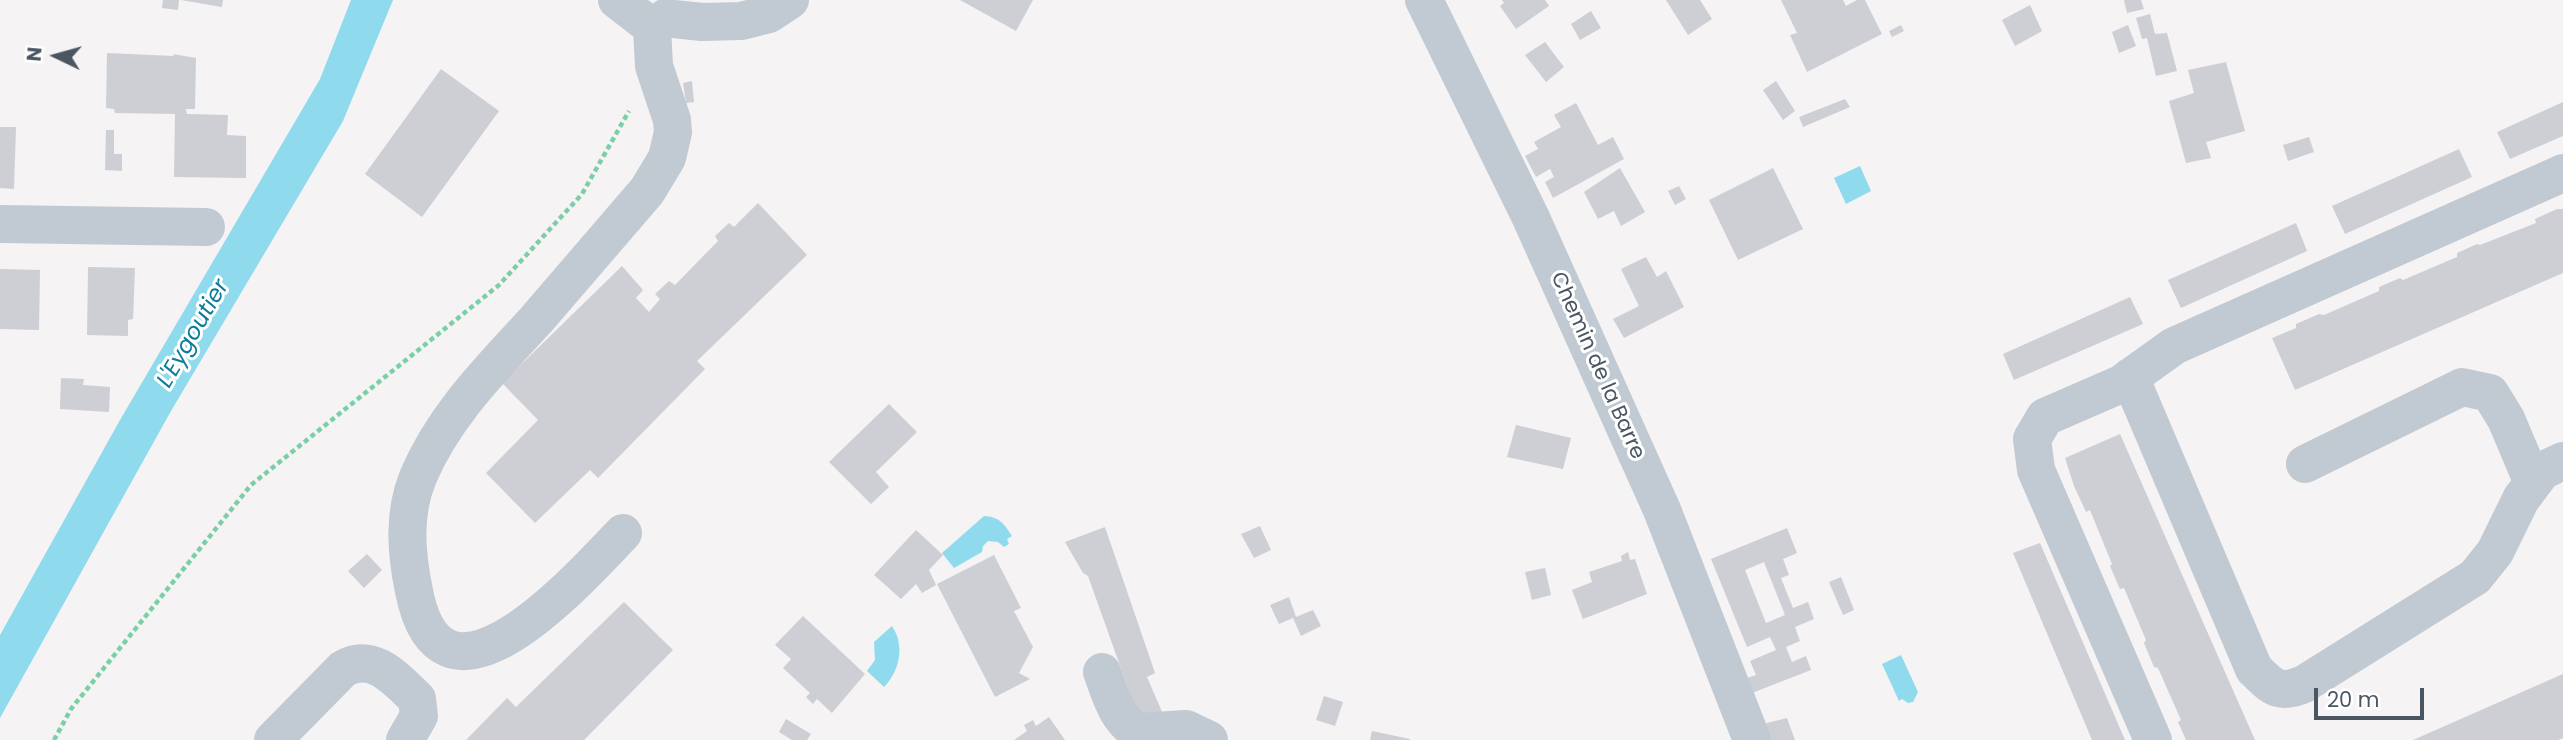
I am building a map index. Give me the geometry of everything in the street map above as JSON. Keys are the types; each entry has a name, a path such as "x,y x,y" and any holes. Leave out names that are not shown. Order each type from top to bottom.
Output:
{"street":[{"path":"617,0 652,27 654,66 673,120 671,146 661,171 647,191 468,394 418,477 407,526 407,553 417,605 432,636 440,645 451,649 490,646 524,628 560,597 623,533"},
{"path":"652,27 665,18 723,23 741,21 769,14 790,0"},
{"name":"Chemin de la Barre","path":"1424,0 1531,219 1662,510 1752,740"},
{"path":"2153,740 2036,470 2032,439 2045,417 2120,384 2174,346 2563,173"},
{"path":"0,224 206,226"},
{"path":"2130,377 2254,669 2272,687 2289,690 2304,684 2475,577 2495,552 2521,499 2542,471 2563,461"},
{"path":"2305,464 2462,387 2490,393 2506,419 2533,483"},
{"path":"412,695 451,649"},
{"path":"273,740 343,669 361,662 378,666 419,703 419,716 405,740"},
{"path":"1102,672 1114,705 1133,729 1140,732 1186,729 1209,740"}],"path":[{"path":"54,740 71,709 251,485 473,309 499,285 582,194 634,102"}],"water":[{"name":"L'Eygoutier","path":"351,0 393,0 343,121 171,411 0,718 0,635 120,420 320,79"},
{"path":"1860,166 1871,191 1846,204 1834,178"},
{"path":"984,516 1004,524 1012,536 1007,539 1009,544 1004,547 998,542 988,541 982,552 954,568 942,553"},
{"path":"892,626 898,641 899,658 894,673 884,687 867,671 875,660 874,642"},
{"path":"1901,655 1918,692 1913,702 1908,703 1902,699 1899,701 1882,664"}],"building":[{"path":"163,0 179,0 178,10 162,8"},
{"path":"181,0 223,0 222,7"},
{"path":"960,0 1033,0 1016,31"},
{"path":"1502,0 1545,0 1549,6 1516,29 1500,6 1504,3"},
{"path":"1666,0 1700,0 1712,19 1688,35"},
{"path":"1781,0 1843,0 1846,6 1857,0 1865,0 1882,34 1807,72 1790,35 1797,33"},
{"path":"2124,0 2141,0 2144,9 2127,13"},
{"path":"2030,5 2042,31 2015,46 2002,20"},
{"path":"1591,11 1601,28 1580,40 1571,24"},
{"path":"2150,14 2155,34 2167,33 2177,71 2156,76 2147,38 2142,39 2136,18"},
{"path":"1901,25 1904,31 1892,37 1889,31"},
{"path":"2128,25 2136,46 2119,53 2112,32"},
{"path":"1545,42 1564,67 1546,82 1525,55"},
{"path":"107,53 174,56 173,54 196,58 195,109 186,109 187,114 228,115 227,135 246,136 246,178 174,177 175,114 115,113 114,109 106,108"},
{"path":"2226,62 2245,131 2206,142 2211,158 2186,163 2169,101 2194,93 2188,70"},
{"path":"441,69 499,111 422,217 365,174"},
{"path":"692,81 694,102 686,103 683,83"},
{"path":"1776,81 1795,111 1783,120 1763,90"},
{"path":"1845,99 1850,107 1803,127 1799,117"},
{"path":"2563,102 2563,136 2510,159 2497,132"},
{"path":"1576,103 1598,145 1613,137 1624,159 1553,198 1545,182 1554,177 1550,169 1536,177 1525,156 1538,149 1534,142 1561,127 1554,115"},
{"path":"0,127 16,127 14,189 0,188"},
{"path":"106,130 114,130 114,154 122,154 122,171 105,170"},
{"path":"2309,137 2314,152 2288,161 2283,145"},
{"path":"2459,149 2472,177 2345,234 2332,206"},
{"path":"1620,168 1645,212 1621,226 1614,211 1598,219 1584,192"},
{"path":"1773,168 1803,229 1738,260 1709,200"},
{"path":"1679,186 1686,199 1675,205 1668,191"},
{"path":"758,203 807,255 697,361 705,369 598,478 590,470 535,523 486,473 538,420 502,383 622,266 643,290 636,298 649,312 660,299 655,294 669,281 675,285 718,241 715,236 729,223 734,227"},
{"path":"2563,209 2563,273 2295,390 2272,338 2296,328 2296,324 2379,291 2379,287 2457,257 2457,253 2477,244 2536,223 2535,219"},
{"path":"2296,223 2307,251 2181,308 2168,280"},
{"path":"1646,257 1657,277 1666,271 1684,307 1624,338 1613,319 1639,306 1621,269"},
{"path":"88,267 135,268 133,319 128,320 128,336 87,335"},
{"path":"0,269 40,270 39,330 0,329"},
{"path":"2130,297 2143,324 2014,380 2003,354"},
{"path":"61,378 84,379 83,385 110,387 109,412 60,409"},
{"path":"889,404 917,432 876,472 889,487 871,504 829,462"},
{"path":"1516,425 1571,438 1563,469 1507,457"},
{"path":"2120,434 2255,740 2186,740 2178,722 2181,720 2158,668 2154,667 2144,643 2146,640 2124,588 2120,589 2090,510 2086,512 2065,458"},
{"path":"1260,526 1271,550 1254,558 1241,534"},
{"path":"1105,527 1155,673 1147,677 1163,714 1139,719 1088,576 1083,573 1065,542"},
{"path":"1787,528 1797,553 1783,559 1789,575 1781,578 1793,608 1808,602 1814,619 1795,627 1800,641 1786,647 1792,662 1806,656 1811,670 1752,693 1747,678 1756,675 1750,661 1776,650 1770,637 1747,647 1711,559","holes":["1764,562 1785,615 1766,623 1745,570"]},
{"path":"916,530 943,555 929,570 936,585 922,593 916,584 901,599 874,575"},
{"path":"2040,543 2125,740 2092,740 2013,553"},
{"path":"1628,552 1630,560 1635,559 1647,594 1583,619 1572,590 1592,582 1589,572 1622,561 1621,556"},
{"path":"367,554 382,570 364,588 348,571"},
{"path":"994,555 1021,608 1014,611 1033,647 1019,673 1030,679 995,697 937,584"},
{"path":"1545,568 1551,595 1532,600 1525,572"},
{"path":"1841,577 1854,610 1843,615 1829,582"},
{"path":"1289,597 1296,617 1313,610 1321,626 1301,636 1293,618 1279,624 1270,605"},
{"path":"624,602 673,650 584,740 466,740 507,698 516,707"},
{"path":"803,616 865,674 832,713 817,699 813,704 806,697 810,693 783,668 791,659 775,645"},
{"path":"2563,674 2563,738 2413,740"},
{"path":"1324,696 1343,702 1335,726 1316,720"},
{"path":"1049,717 1065,740 1014,740 1027,731 1024,725 1033,720 1036,726"},
{"path":"1787,718 1795,740 1769,740 1763,724"},
{"path":"786,719 811,734 807,740 792,740 779,732"},
{"path":"1372,731 1410,739 1410,740 1370,740"}]}
